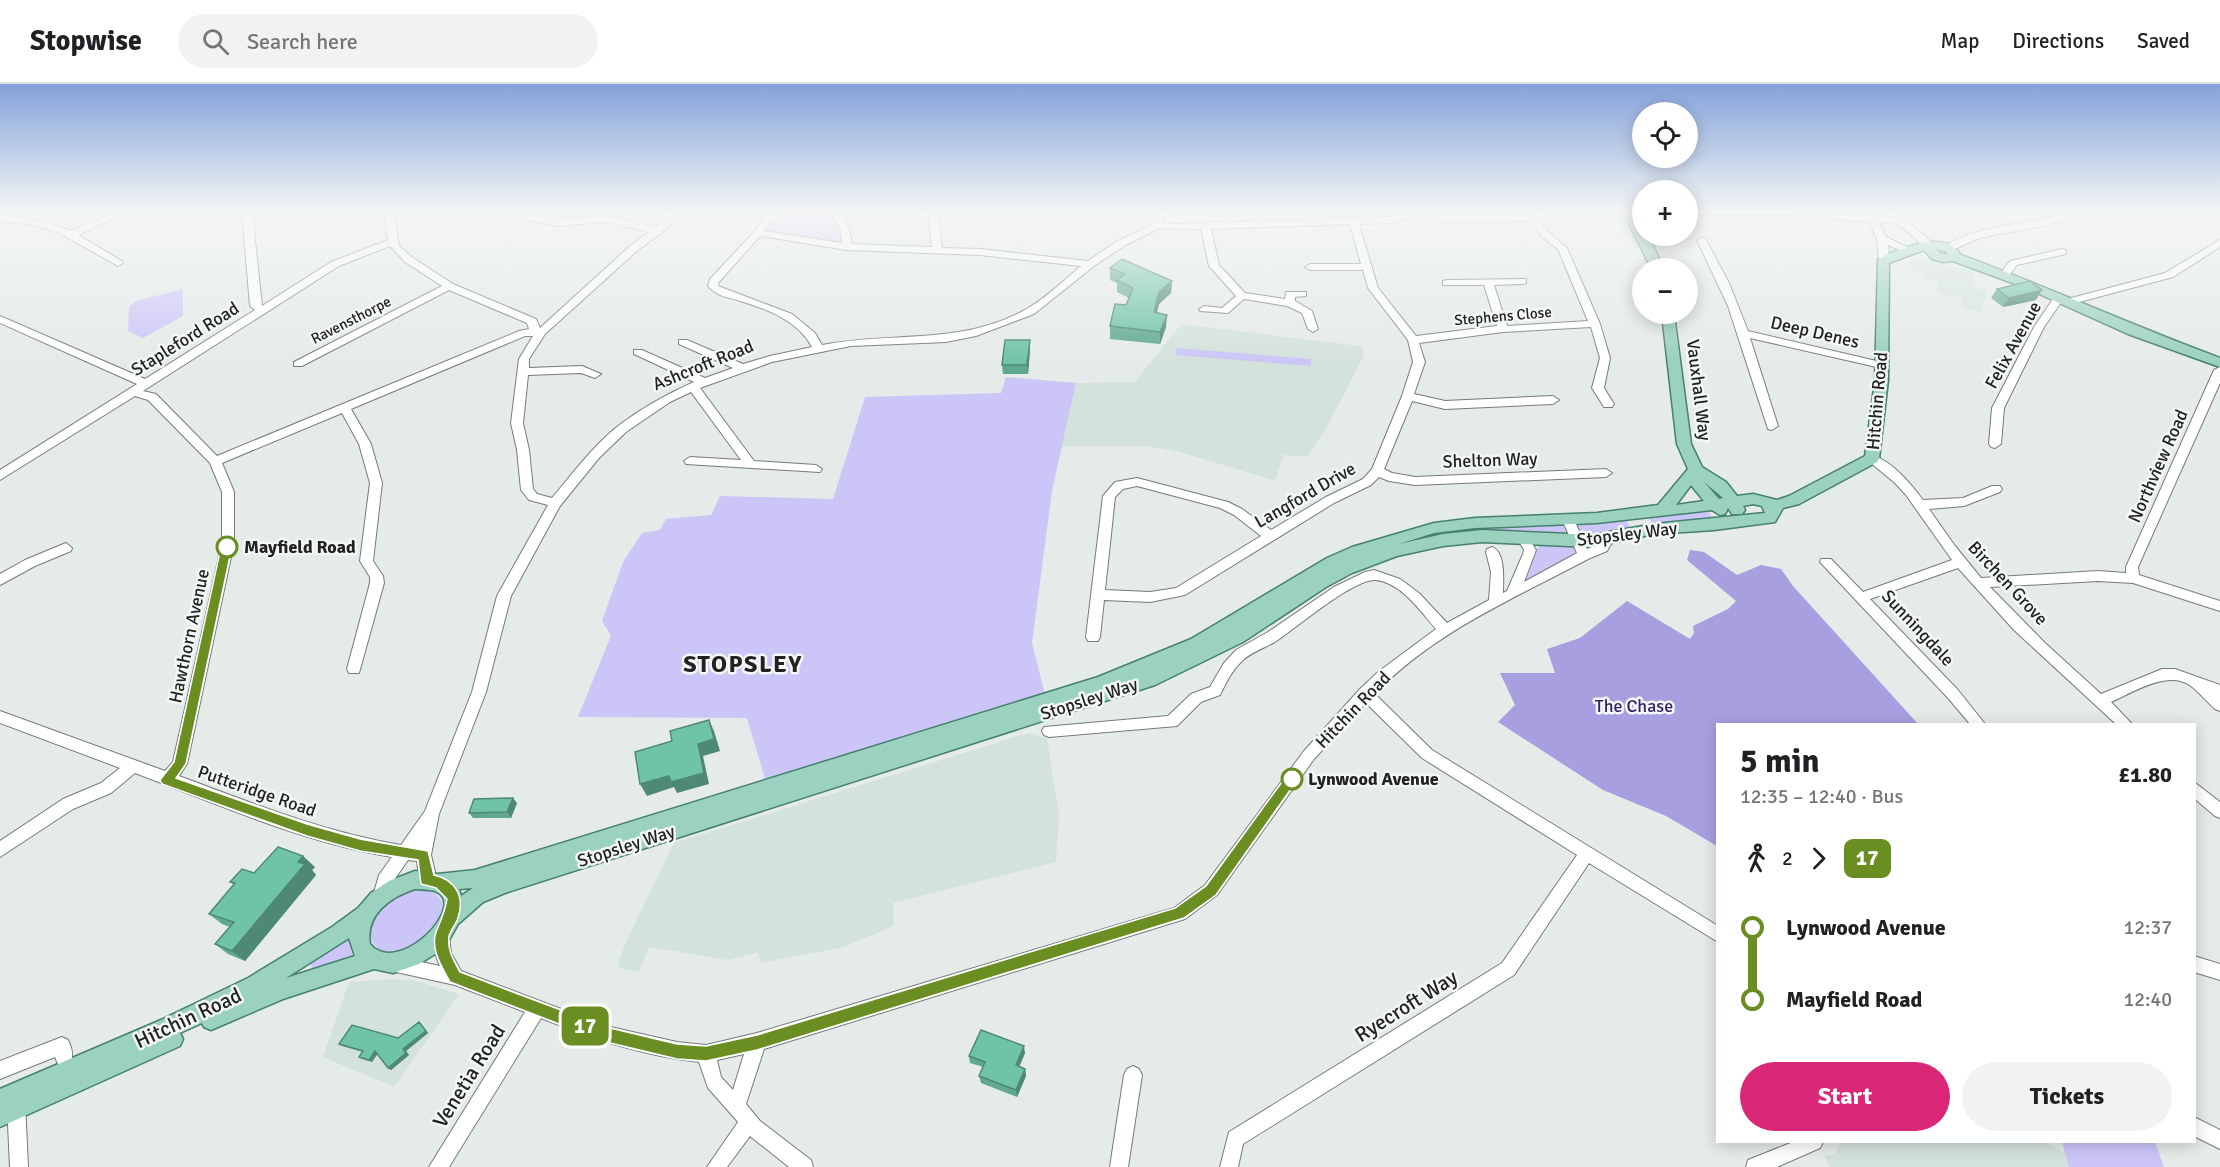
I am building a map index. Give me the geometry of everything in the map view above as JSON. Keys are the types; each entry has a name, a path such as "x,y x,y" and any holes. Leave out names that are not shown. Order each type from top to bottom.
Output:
{"main road":[{"path":"1884,266 1890,262"},
{"path":"1884,266 1896,262"},
{"path":"1968,262 2133,331 2220,363"},
{"name":"Hitchin Road","path":"1732,512 1753,499 1777,505 1794,500 1872,459 1876,443 1881,364 1884,266"},
{"name":"Vauxhall Way","path":"1670,324 1672,361 1684,444 1696,470 1698,483 1714,505"},
{"path":"1662,510 1677,496 1687,479 1696,470 1716,480 1732,512"},
{"name":"Hitchin Road","path":"1714,505 1723,512 1770,518 1777,505"},
{"name":"Stopsley Way","path":"433,881 476,879 1102,683 1197,644 1333,562 1434,528 1475,523 1572,519 1714,505"},
{"name":"Stopsley Way","path":"447,926 476,896 502,885 1149,680 1237,637 1329,578 1385,554 1463,537 1523,538 1580,549 1608,538 1732,512"},
{"path":"433,881 449,889 454,898 447,926 419,954 382,962 364,952 359,941 359,928 365,914 381,896 403,884 433,881"},
{"name":"Hitchin Road","path":"8,1105 84,1066 250,989 338,935 365,914"},
{"name":"Hitchin Road","path":"8,1105 266,995 382,962"}],"street":[{"path":"251,262 255,306 263,311"},
{"name":"Stapleford Road","path":"1,475 341,262"},
{"path":"413,262 449,286 532,321 538,331"},
{"path":"555,503 533,497 528,490 517,423 524,359 538,331 618,262"},
{"path":"732,262 714,281 713,286 716,290 788,316 800,323 814,337 818,348"},
{"path":"1067,262 1090,264"},
{"name":"Ashcroft Road","path":"381,896 384,880 431,814 479,692 504,596 555,503 595,455 622,429 666,399 742,368 818,348 850,343 946,339 992,329 1030,312 1094,262"},
{"path":"1213,262 1214,266 1242,296 1290,303 1307,311 1313,329"},
{"path":"1364,262 1373,288 1413,340"},
{"path":"1568,262 1595,324 1605,358 1598,388 1608,404"},
{"name":"Deep Denes","path":"1714,262 1742,333 1772,426"},
{"path":"1884,262 1884,266"},
{"path":"2004,275 2016,262"},
{"path":"2063,300 2169,275 2190,262"},
{"path":"1310,267 1365,267"},
{"path":"1447,283 1522,281"},
{"path":"1488,282 1503,329"},
{"name":"Ravensthorpe","path":"298,364 449,286"},
{"path":"1290,303 1290,294 1302,294"},
{"path":"1204,309 1224,311 1242,296"},
{"name":"Felix Avenue","path":"1995,444 1998,408 2039,327 2063,300"},
{"path":"0,319 146,384"},
{"name":"Stephens Close","path":"1413,340 1503,329 1595,324"},
{"path":"215,461 523,333 538,331"},
{"name":"Deep Denes","path":"1742,333 1881,364"},
{"name":"Langford Drive","path":"1098,595 1166,597 1180,592 1329,500 1367,482 1377,471 1408,396 1419,362 1413,340"},
{"path":"683,342 742,368"},
{"path":"638,351 704,382"},
{"path":"522,372 582,369 595,374"},
{"name":"Northview Road","path":"2133,578 2132,567 2220,369"},
{"path":"693,387 751,465"},
{"name":"Hawthorn Avenue","path":"135,392 152,397 215,461 228,492 228,543 180,764 167,780"},
{"path":"1408,396 1445,405 1552,400"},
{"path":"344,407 365,444 376,483 366,561 376,576 377,583 354,669"},
{"name":"Birchen Grove","path":"1872,459 1895,473 1978,583 2029,636 2124,723"},
{"path":"690,461 816,469"},
{"name":"Shelton Way","path":"1377,471 1389,477 1415,480 1606,473"},
{"path":"1093,638 1109,496 1119,485 1137,482 1224,505 1238,512 1270,536"},
{"path":"1919,505 1964,502 1996,489"},
{"path":"1572,519 1570,524 1580,549"},
{"path":"1512,594 1530,550 1523,538"},
{"path":"0,580 30,563 66,548"},
{"name":"Hitchin Road","path":"382,962 455,977 606,1035 677,1051 706,1054 757,1042 1179,914 1211,890 1309,755 1383,676 1445,630 1512,594 1580,549"},
{"path":"1492,552 1497,572 1496,603"},
{"name":"Sunningdale","path":"1826,562 1862,597 1977,723"},
{"path":"1862,597 1960,562"},
{"name":"Stopsley Way","path":"1049,731 1172,722 1196,698 1215,691 1227,668 1241,654 1271,637 1348,585 1372,575 1388,578 1401,585 1445,630"},
{"path":"1978,583 2098,576 2133,578 2220,606"},
{"path":"2099,700 2162,675 2175,675 2220,691"},
{"path":"2190,680 2220,705"},
{"path":"1365,693 1427,754 1716,934"},
{"name":"Putteridge Road","path":"1,718 307,830 360,845 423,855"},
{"path":"0,850 68,804 106,788 132,767"},
{"path":"2196,790 2220,812"},
{"name":"Ashcroft Road","path":"431,814 432,820 423,855 433,881"},
{"name":"Ryecroft Way","path":"1229,1167 1235,1138 1508,969 1586,855"},
{"path":"447,926 443,954 455,977"},
{"path":"2196,965 2220,972"},
{"name":"Venetia Road","path":"438,1167 538,1008"},
{"path":"736,1107 757,1042"},
{"path":"0,1070 62,1046 64,1058"},
{"path":"706,1054 714,1082 749,1122 804,1167"},
{"path":"1119,1167 1133,1075"},
{"path":"8,1105 19,1167"},
{"path":"716,1167 749,1122"},
{"path":"2196,1127 2220,1140"},
{"path":"1755,1167 1812,1143"}],"shaded area":[{"path":"1906,262 1926,262 1974,271 1972,286 1987,291 1981,313 1961,306 1963,299 1938,292 1938,282 1923,279 1923,275 1916,274"},
{"path":"183,289 183,316 143,338 128,331 129,307 136,301"},
{"path":"1181,324 1361,346 1364,355 1327,427 1307,457 1283,455 1275,481 1177,451 1146,446 1062,446 1076,383 1135,382"},
{"path":"1177,348 1311,359 1311,366 1176,355"},
{"path":"1006,377 1076,383 1052,491 1032,643 1045,694 766,782 747,718 578,717 611,636 602,621 623,562 642,533 660,530 666,519 711,515 720,496 833,499 865,397 1001,393"},
{"path":"1707,509 1713,519 1653,525 1649,518"},
{"path":"1624,518 1631,528 1580,537 1576,526 1577,524"},
{"path":"1562,524 1569,536 1422,540 1086,693 1327,570 1408,540 1470,530"},
{"path":"1540,544 1572,546 1576,549 1572,556 1529,580 1524,580 1529,564"},
{"path":"1028,733 1047,739 1059,815 1056,862 893,903 894,926 844,947 761,963 758,952 729,960 649,947 639,972 617,967 626,942 674,843"},
{"path":"417,889 434,893 442,901 442,912 437,925 415,946 401,952 387,952 378,948 371,935 379,911 395,897"},
{"path":"350,931 353,957 314,972 308,960"},
{"path":"413,980 459,994 394,1087 323,1057 349,982"},
{"path":"1841,1143 2046,1143 2065,1153 2069,1167 1830,1167 1824,1156 1835,1154"},
{"path":"2062,1143 2155,1143 2164,1167 2069,1167"}],"green space":[{"name":"The Chase","path":"1690,550 1704,552 1737,575 1761,565 1781,569 1793,586 1917,723 1716,723 1716,845 1666,816 1603,790 1498,722 1515,705 1500,673 1555,673 1547,649 1580,638 1627,601 1690,639 1694,633 1693,626 1728,609 1736,601 1687,560"}],"building":[{"path":"1119,262 1128,262 1172,281 1159,292 1154,312 1167,315 1160,332 1110,326 1115,304 1126,305 1133,288 1117,280 1125,274 1110,268"},
{"path":"2030,281 2042,290 2009,298 1997,289"},
{"path":"1005,340 1030,340 1027,365 1002,365"},
{"path":"709,720 714,739 698,744 704,773 671,782 669,776 640,784 635,752 672,741 670,731"},
{"path":"513,798 507,812 469,813 474,799"},
{"path":"278,847 303,856 298,862 305,864 232,951 215,944 234,922 209,914 235,883 230,882 242,869 254,873"},
{"path":"419,1022 426,1031 403,1049 406,1053 388,1068 375,1051 369,1060 359,1057 363,1051 339,1044 352,1025 398,1038"},
{"path":"981,1030 1024,1046 1016,1065 1025,1069 1016,1090 979,1076 985,1062 969,1056"}],"bus line":[{"name":"17","path":"227,547 180,764 167,780 307,830 360,845 423,855 428,872 426,879 439,882 449,889 454,898 451,917 442,934 442,944 443,954 455,977 606,1035 677,1051 706,1054 757,1042 1179,914 1211,890 1292,779"}],"place":[{"name":"Mayfield Road","path":"227,547"},
{"name":"Lynwood Avenue","path":"1292,779"}],"district":[{"name":"STOPSLEY","path":"743,664"}]}
